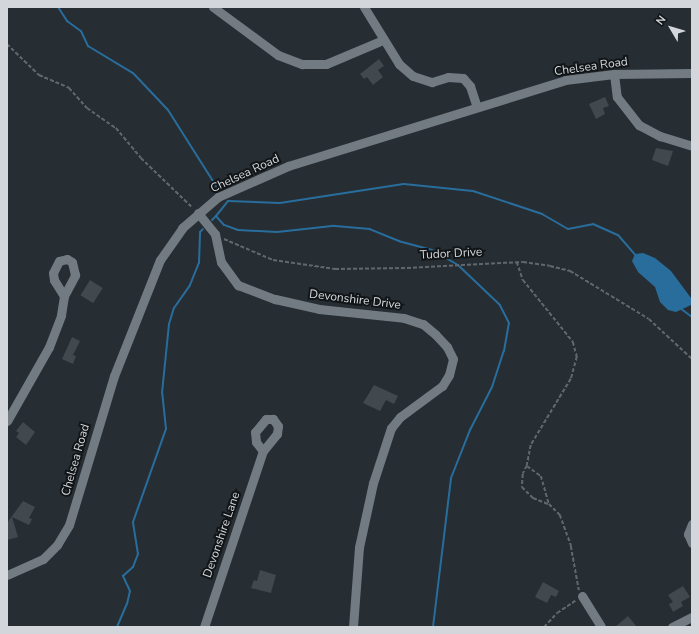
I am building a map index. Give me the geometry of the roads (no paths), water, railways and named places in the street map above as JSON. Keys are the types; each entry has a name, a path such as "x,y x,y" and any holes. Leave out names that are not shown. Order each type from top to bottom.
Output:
{"street":[{"path":"213,7 278,56 302,64 326,64 383,40"},
{"path":"364,7 399,64 413,76 432,82 448,77 463,78 470,86 477,107"},
{"name":"Chelsea Road","path":"7,575 43,560 57,545 69,525 114,376 153,279 169,244 198,213 218,197 288,166 565,80 614,74 692,73"},
{"path":"614,74 618,97 639,125 660,136 692,146"},
{"name":"Devonshire Drive","path":"198,213 215,234 221,262 225,269 238,284 251,292 319,309 404,318 423,324 447,347 452,359 449,375 442,386 400,417 391,428 373,483 359,547 353,627"},
{"path":"7,421 49,347 61,315 64,296"},
{"name":"Devonshire Lane","path":"204,627 263,451"},
{"path":"692,524 688,534 692,543"},
{"path":"582,596 601,627"},
{"path":"672,627 692,616"}],"water":[{"path":"643,253 655,258 671,271 691,298 691,305 676,312 668,310 660,302 655,287 638,272 632,261 635,254"}],"waterway":[{"path":"58,7 67,21 81,31 88,46 133,73 168,110 216,186"},
{"path":"433,627 451,478 470,430 492,387 504,351 509,323 500,305 458,265 432,250 399,241 370,229 332,226 277,232 238,230 224,225 216,216 228,201 280,203 404,184 473,191 542,214 568,229 593,224 618,235 636,256"},
{"path":"212,220 216,216"},
{"path":"117,627 127,604 130,591 123,576 133,567 138,554 133,522 166,429 162,393 169,324 174,308 190,285 199,263 200,232 203,229"},
{"path":"680,308 692,317"}]}
